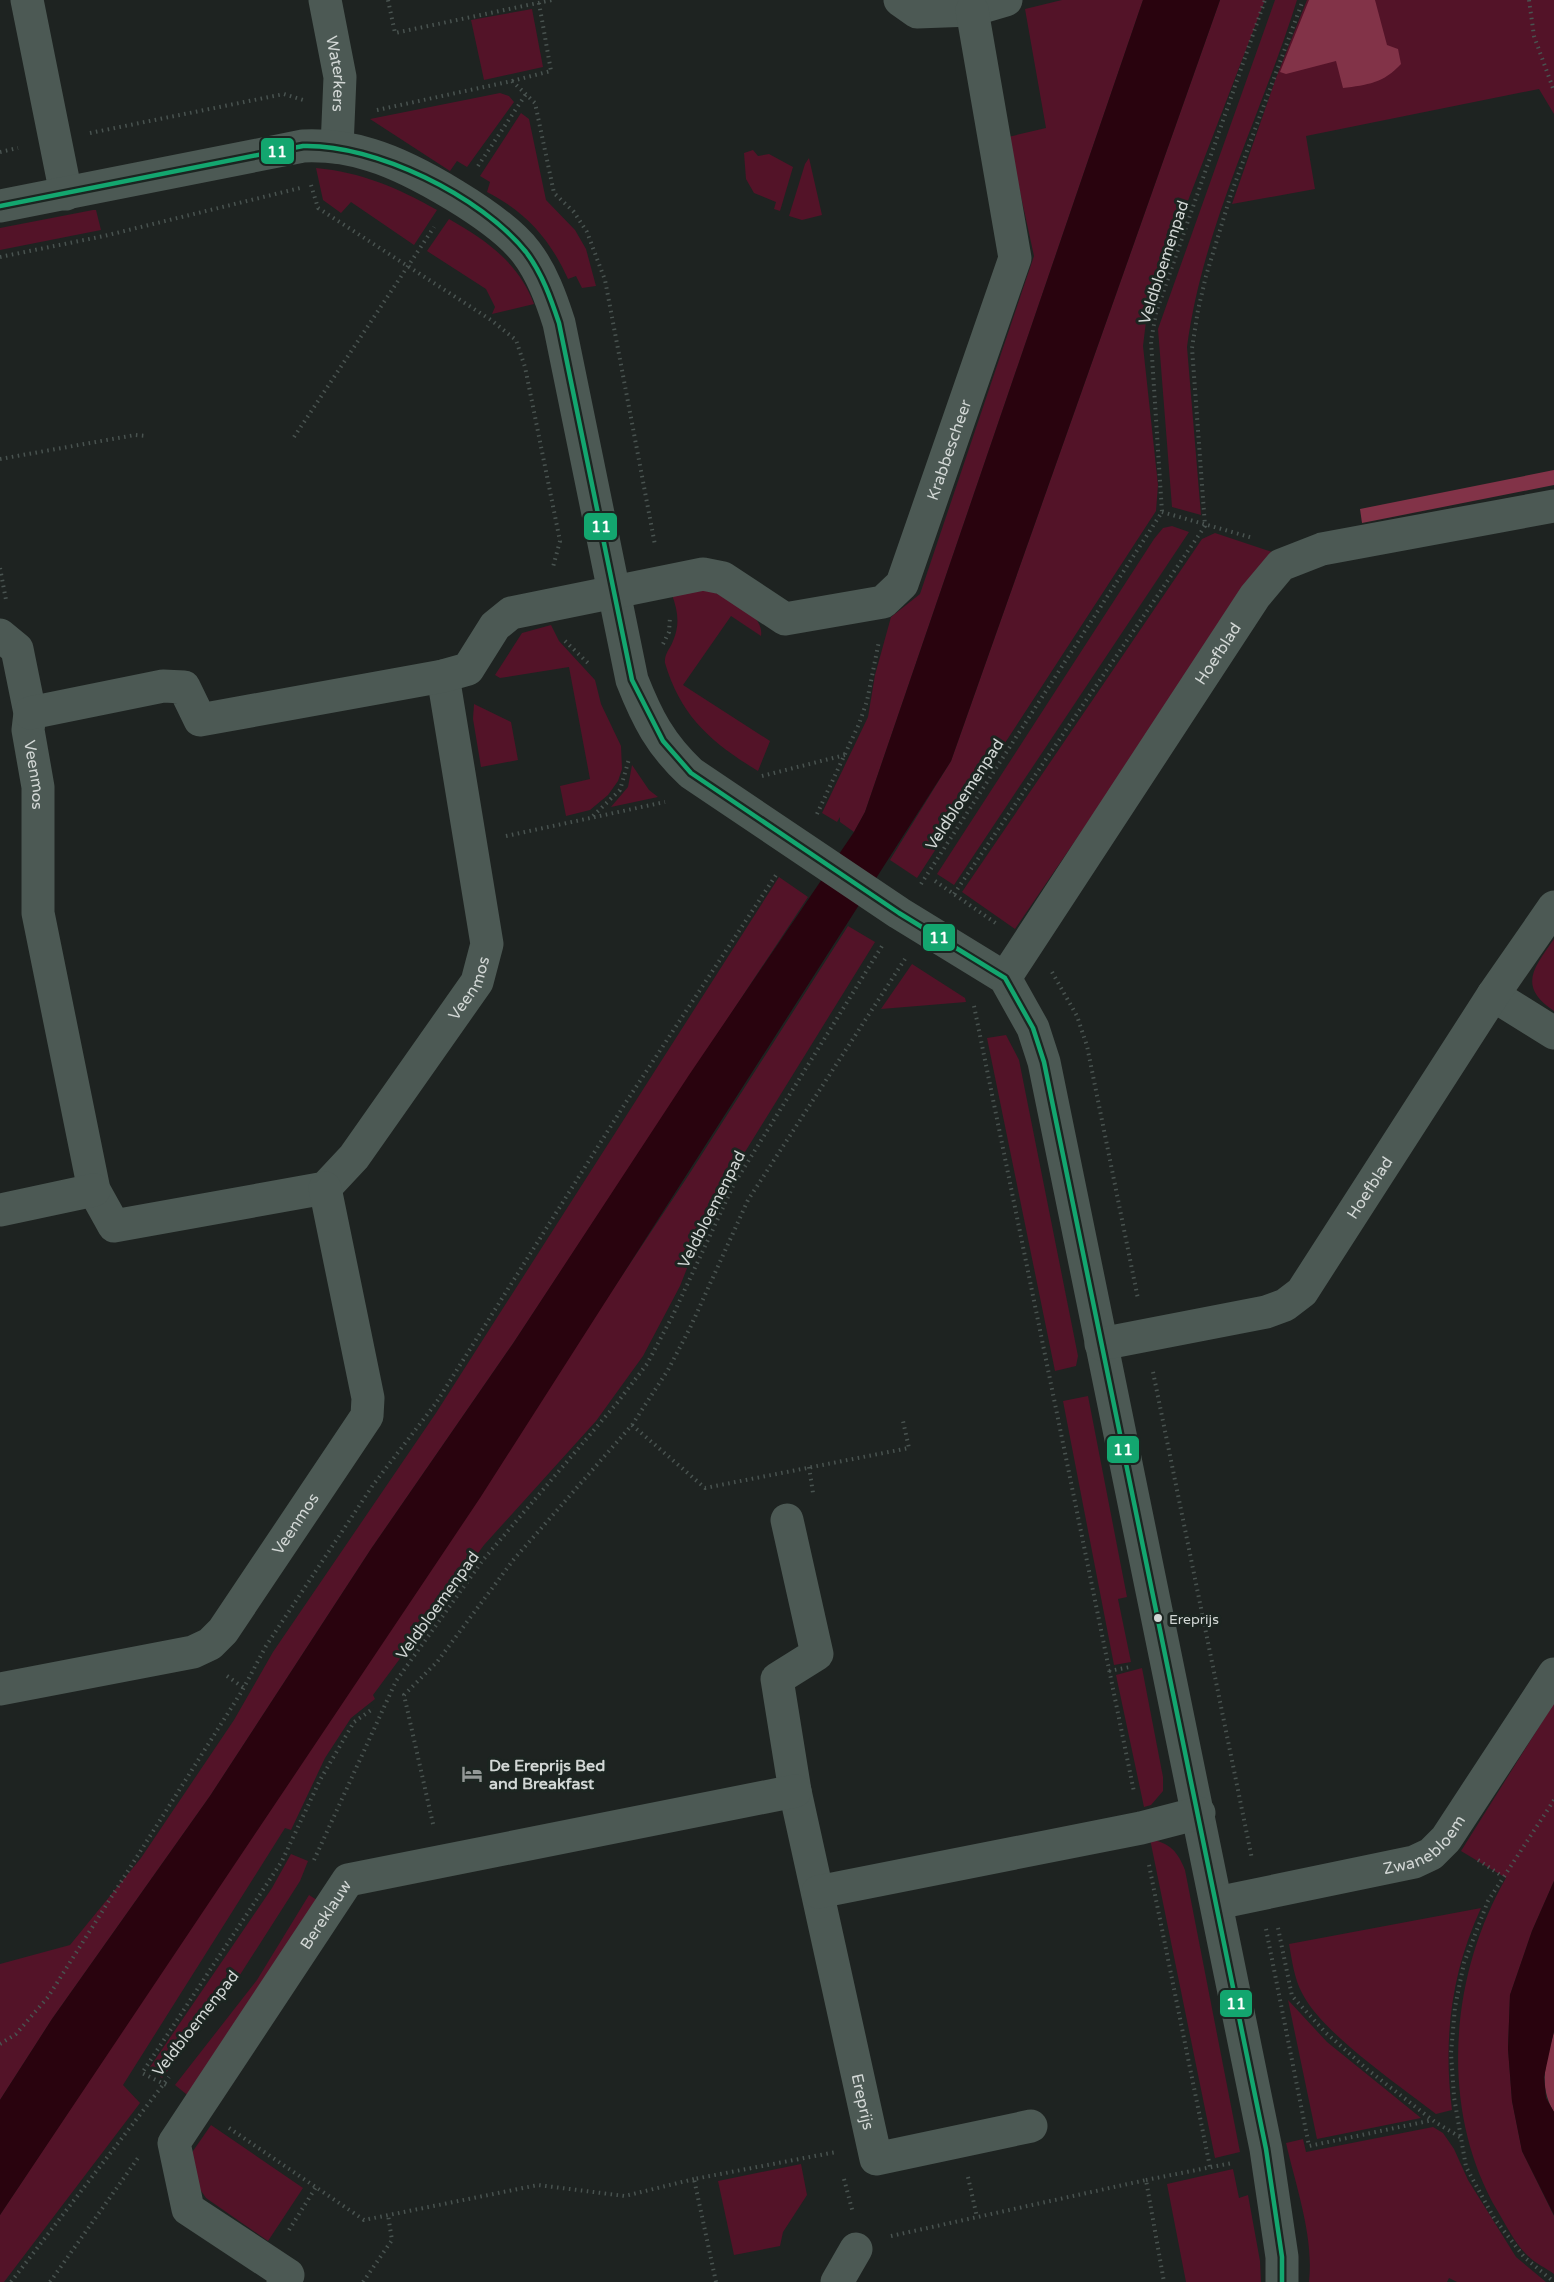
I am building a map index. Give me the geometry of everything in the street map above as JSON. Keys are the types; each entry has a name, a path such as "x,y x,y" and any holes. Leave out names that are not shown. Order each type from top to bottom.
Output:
{"street":[{"path":"27,0 66,194"},
{"name":"Waterkers","path":"326,0 340,77 337,147"},
{"path":"900,0 917,12 972,10 1006,0"},
{"name":"Krabbescheer","path":"883,602 902,584 1015,258 972,10"},
{"path":"0,206 303,146 337,147 371,154 398,165 456,197 507,232 539,272 559,323 632,680 647,719 671,755 691,773 889,907 1005,978 1033,1028 1044,1062 1266,2149 1282,2257 1282,2282"},
{"name":"Hoefblad","path":"1005,978 1255,596 1281,565 1322,549 1554,506"},
{"path":"30,713 163,686 184,687 201,720 443,676 468,669 495,626 510,613 613,591 663,584 703,574 723,578 785,619 883,602"},
{"name":"Veenmos","path":"4,622 17,649 30,713 28,730 38,787 38,913 94,1190 114,1226 325,1188 354,1157 477,982 487,944 443,676"},
{"name":"Hoefblad","path":"1101,1344 1266,1312 1285,1305 1302,1292 1493,995 1554,907"},
{"path":"1493,995 1554,1033"},
{"name":"Veenmos","path":"0,1689 193,1652 210,1644 223,1631 367,1416 368,1398 325,1188"},
{"path":"0,1210 94,1190"},
{"name":"Ereprijs","path":"787,1520 817,1654 777,1679 795,1791 876,2159 1031,2126"},
{"name":"Zwanebloem","path":"1217,1903 1267,1906 1414,1862 1431,1854 1446,1839 1554,1674"},
{"name":"Bereklauw","path":"284,2275 188,2209 174,2143 348,1880 795,1791"},
{"path":"818,1892 1141,1828 1199,1814"},
{"path":"837,2282 856,2249"}],"path":[{"path":"388,0 395,33 552,0"},
{"name":"Veldbloemenpad","path":"314,1861 396,1681 483,1560 617,1403 647,1364 673,1315 734,1184 814,1059 889,907 917,890 1162,512 1151,341 1156,313 1265,0"},
{"path":"954,894 1205,526 1192,348 1198,310 1231,194 1303,0"},
{"path":"1529,0 1534,36 1554,91"},
{"path":"512,81 551,71 539,3"},
{"path":"0,152 284,94 309,102"},
{"path":"475,170 526,94"},
{"path":"0,257 104,236 312,185 318,208 409,264 491,320 516,340 525,367 560,541 550,578 554,603"},
{"path":"294,437 437,223"},
{"path":"0,459 135,435 147,436"},
{"path":"1162,512 1205,526"},
{"path":"0,568 4,622"},
{"path":"661,648 669,633 670,617 663,584"},
{"path":"806,812 815,818 845,755 867,701 883,622 883,602"},
{"path":"591,818 620,790 625,779 630,750"},
{"path":"762,784 753,778 845,755"},
{"path":"470,843 675,800"},
{"path":"0,2044 16,2034 48,1996 242,1691 266,1646 373,1485 436,1403 628,1099 806,851"},
{"path":"935,881 1001,927"},
{"path":"441,1861 404,1695 437,1662 514,1559 632,1425 668,1370 686,1336 748,1200 908,953"},
{"path":"1048,967 1077,1016 1087,1047 1140,1308"},
{"path":"972,1002 976,1009 1052,1379 1136,1804"},
{"path":"1152,1368 1254,1865"},
{"path":"632,1425 705,1488 909,1448 903,1421"},
{"path":"1109,1671 1136,1666"},
{"path":"164,2084 142,2073 282,1861 320,1780 354,1722 374,1708"},
{"path":"1554,1800 1497,1884 1464,1963 1455,2007 1451,2054 1466,2167 1494,2218 1524,2258 1554,2282"},
{"path":"1148,1864 1210,2167"},
{"path":"1267,1906 1309,2146 1433,2120"},
{"path":"1267,1906 1292,1996 1325,2032 1433,2120 1461,2138"},
{"name":"Veldbloemenpad","path":"11,2282 172,2075"},
{"path":"220,2122 364,2220 538,2185 625,2196 694,2179 837,2151"},
{"path":"50,2282 145,2148"},
{"path":"856,2249 876,2263 891,2236 1242,2161"},
{"path":"694,2179 716,2282"},
{"path":"1146,2180 1164,2282"},
{"path":"284,2275 316,2187"},
{"path":"363,2282 392,2240 388,2216"}],"shaded area":[{"path":"1062,0 1143,0 865,812 854,832 840,822 840,817 837,822 822,813 868,717 875,675 891,617 920,594 1034,256 1008,137 1046,128 1025,9"},
{"path":"1143,0 1220,0 951,761 480,1498 0,2215 0,2100 52,2019 210,1796 371,1549 514,1342 689,1075 854,832 865,812"},
{"path":"1220,0 1265,0 1148,305 1143,346 1158,485 1156,511 917,878 890,860 951,761"},
{"path":"1275,0 1297,0 1219,215 1195,302 1187,347 1201,515 1172,507 1158,329"},
{"path":"1307,0 1554,0 1554,114 1539,89 1306,136 1315,189 1232,204 1276,78"},
{"path":"1309,0 1375,0 1387,45 1398,49 1401,64 1375,82 1343,88 1336,61 1286,74 1280,72"},
{"path":"532,9 543,67 484,80 471,20"},
{"path":"500,93 509,96 514,102 467,167 457,161 450,171 370,119"},
{"path":"521,113 529,119 546,200 575,230 586,249 596,286 582,288 576,276 568,279 545,239 514,208 487,192 490,182 480,176"},
{"path":"753,150 758,156 769,154 793,167 780,211 774,209 776,202 754,193 746,179 744,153"},
{"path":"809,158 822,215 802,220 789,216 805,164"},
{"path":"316,168 348,173 379,182 437,210 414,245 351,202 341,213 323,200"},
{"path":"96,210 101,230 0,250 0,228"},
{"path":"449,219 476,235 500,254 520,276 534,304 492,314 495,307 486,289 427,251"},
{"path":"1554,470 1554,485 1362,523 1360,509"},
{"path":"1172,526 1189,532 954,885 937,874 1154,539 1163,528"},
{"path":"1215,533 1272,552 1015,929 962,892 1202,539"},
{"path":"709,590 743,607 751,614 761,628 761,636 731,616 683,685 770,741 758,771 726,750 700,727 680,699 665,663 677,624 677,612 672,595"},
{"path":"551,625 559,641 595,680 601,704 621,746 622,769 618,781 608,795 590,810 566,816 560,786 590,779 569,667 500,678 495,675 522,633"},
{"path":"474,704 511,722 518,760 481,767 473,719"},
{"path":"632,765 649,790 658,797 611,807 628,787"},
{"path":"779,877 808,897 514,1342 371,1549 210,1796 52,2019 0,2100 0,1964 70,1945 141,1858 234,1720 273,1652 436,1413"},
{"path":"848,926 875,942 727,1181 695,1248 680,1286 643,1356 596,1421 484,1545 373,1695 375,1699 351,1718 325,1758 291,1830 285,1828 123,2085 140,2103 4,2282 0,2282 0,2215 688,1176"},
{"path":"1554,939 1554,1011 1543,1002 1532,985 1535,968"},
{"path":"912,964 965,998 966,1002 881,1009"},
{"path":"1006,1035 1019,1060 1078,1356 1076,1366 1055,1371 987,1038"},
{"path":"1088,1396 1127,1597 1118,1599 1131,1662 1114,1665 1063,1401"},
{"path":"1142,1668 1163,1777 1163,1791 1151,1805 1144,1807 1116,1675"},
{"path":"1554,1703 1554,1881 1532,1931 1510,1995 1508,2048 1512,2101 1522,2151 1554,2216 1554,2274 1531,2259 1519,2246 1497,2210 1478,2171 1466,2130 1459,2087 1458,2044 1463,2000 1472,1958 1487,1917 1506,1878 1461,1851"},
{"path":"1150,1839 1172,1849 1185,1870 1240,2152 1215,2158"},
{"path":"291,1854 308,1861 300,1881 229,1992 162,2078 150,2067 272,1888"},
{"path":"1554,1881 1554,2031 1544,2077 1546,2098 1554,2112 1554,2215 1522,2151 1512,2101 1508,2049 1510,1995 1532,1931"},
{"path":"309,1895 320,1902 191,2098 175,2085 257,1980"},
{"path":"1481,1908 1463,1957 1452,2007 1449,2032 1449,2084 1452,2110 1436,2114 1363,2058 1326,2025 1302,1993 1289,1944"},
{"path":"1288,2000 1327,2042 1421,2118 1317,2139"},
{"path":"1554,2032 1554,2112 1546,2092 1545,2073"},
{"path":"211,2125 303,2188 268,2241 206,2198 197,2185 191,2154"},
{"path":"1433,2127 1443,2133 1454,2149 1468,2180 1516,2257 1546,2282 1457,2282 1449,2278 1447,2282 1309,2282 1307,2229 1286,2143 1303,2139 1306,2152"},
{"path":"801,2164 807,2195 783,2232 780,2246 734,2255 718,2181"},
{"path":"1233,2169 1239,2198 1248,2195 1260,2261 1261,2282 1186,2282 1167,2184"}],"transit line":[{"name":"11","path":"0,206 303,146 362,154 393,164 455,193 482,212 506,231 532,260 556,314 632,680 663,741 691,773 899,913 1005,978 1033,1028 1044,1062 1266,2149 1282,2257 1282,2282"}],"place":[{"name":"Ereprijs","path":"1158,1618"},
{"name":"De Ereprijs Bed and Breakfast","path":"472,1774"}]}
